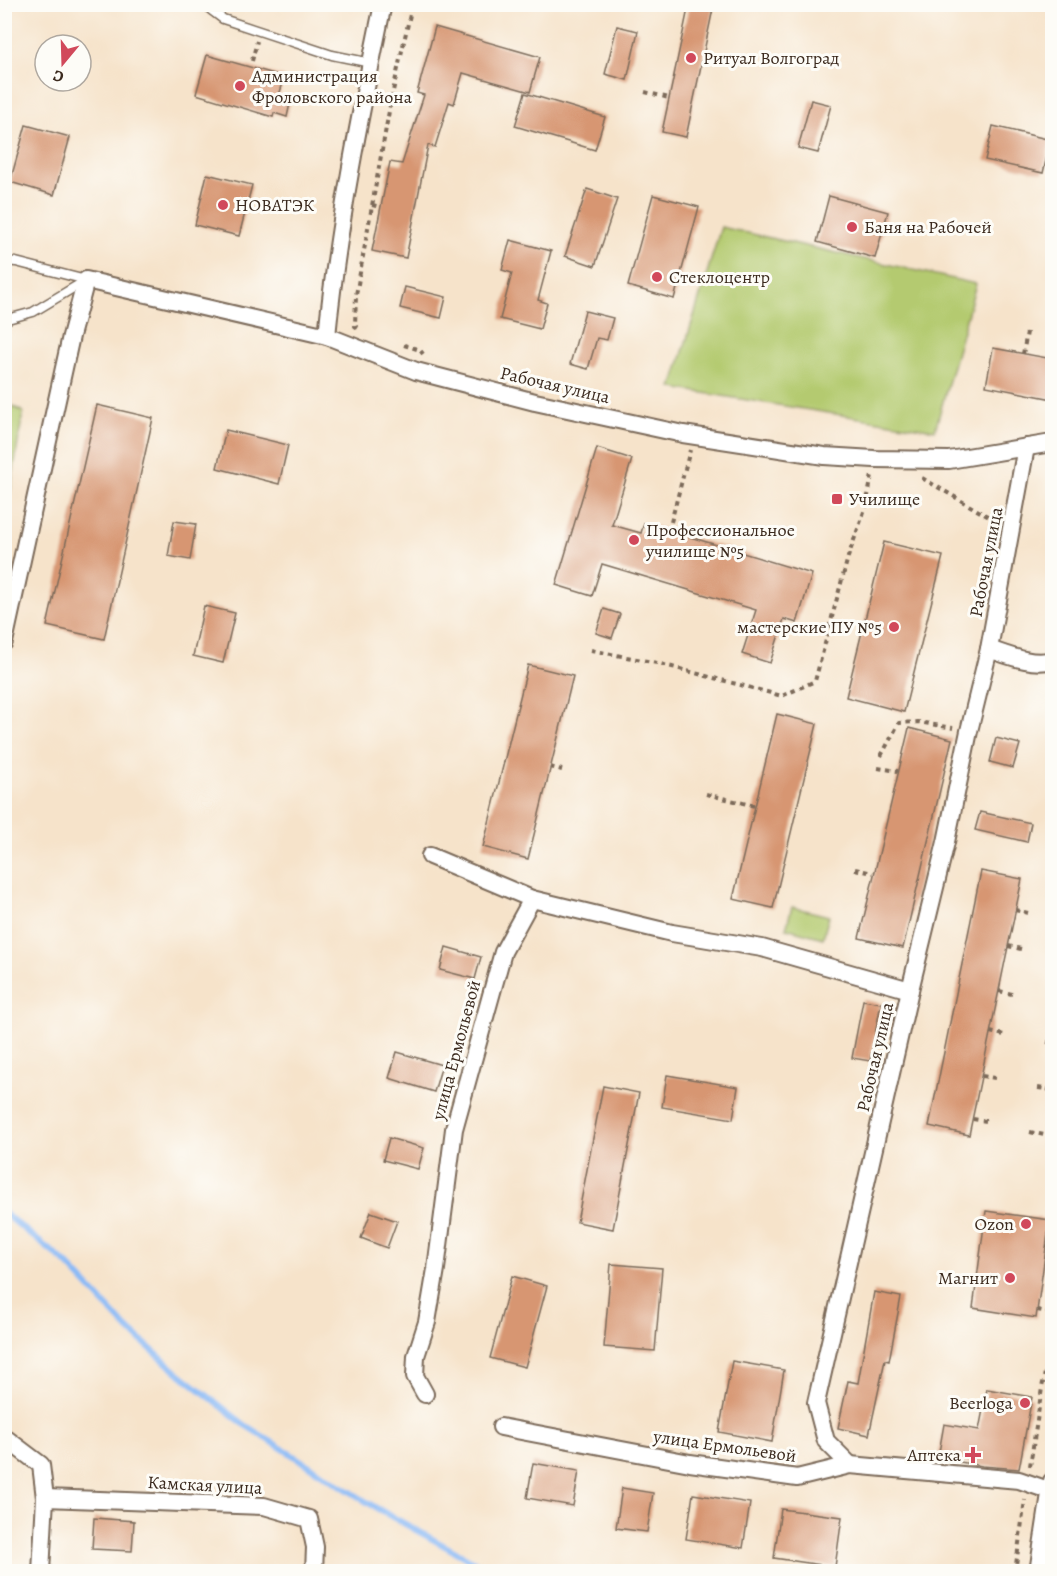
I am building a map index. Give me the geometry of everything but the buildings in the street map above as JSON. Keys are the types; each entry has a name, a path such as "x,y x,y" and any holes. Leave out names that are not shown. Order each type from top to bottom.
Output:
{"street":[{"path":"327,336 334,265 383,4"},
{"path":"4,642 68,347 86,280"},
{"name":"Рабочая улица","path":"86,280 327,336 416,371 535,402 694,436 824,456 874,459 949,460 1053,443"},
{"name":"Рабочая улица","path":"850,1465 826,1441 816,1403 989,649 1026,447"},
{"path":"989,649 1019,658 1046,662 1053,660"},
{"path":"430,856 532,899 672,933 762,948 910,990"},
{"name":"улица Ермольевой","path":"425,1394 415,1376 416,1356 427,1322 436,1269 454,1129 503,952 532,899"},
{"name":"улица Ермольевой","path":"501,1427 690,1463 797,1478 850,1465 998,1478 1027,1483 1051,1495"},
{"path":"4,1437 41,1465 45,1498 41,1572"},
{"path":"1038,1572 1051,1495"},
{"name":"Камская улица","path":"45,1498 264,1506 309,1519 315,1547 314,1572"}],"lane":[{"path":"212,4 211,10 223,20 332,55 371,63"},
{"path":"4,261 86,280"},
{"path":"4,320 33,312 86,280"}],"path":[{"path":"364,332 355,327 356,295 391,100 411,10 406,4"},
{"path":"252,61 259,31"},
{"path":"645,92 669,98"},
{"path":"372,205 381,207"},
{"path":"1023,354 1027,332"},
{"path":"402,345 420,350 436,376"},
{"path":"671,522 694,436"},
{"path":"591,650 657,663 782,696 815,681 848,557 866,506 874,459"},
{"path":"919,476 1012,530"},
{"path":"881,756 899,723 918,722 969,731"},
{"path":"550,767 562,770"},
{"path":"878,768 898,771"},
{"path":"706,794 755,806"},
{"path":"855,869 873,873"},
{"path":"1015,910 1028,913"},
{"path":"1008,946 1021,949"},
{"path":"999,991 1012,994"},
{"path":"990,1032 1004,1035"},
{"path":"1047,1042 1053,1044"},
{"path":"981,1076 995,1078"},
{"path":"1038,1088 1053,1090"},
{"path":"973,1119 987,1121"},
{"path":"1029,1132 1044,1135"},
{"path":"1046,1247 1053,1248"},
{"path":"1037,1310 1053,1312"},
{"path":"1015,1572 1042,1388 1053,1336"}],"green space":[{"path":"721,227 976,284 935,430 672,388"},
{"path":"5,402 23,412 5,524"},
{"path":"792,907 829,916 823,938 786,928"}],"waterway":[{"path":"4,1213 66,1263 128,1329 176,1371 245,1425 378,1509 492,1572"}],"place":[{"name":"Ритуал Волгоград","path":"691,58"},
{"name":"Администрация Фроловского района","path":"240,86"},
{"name":"НОВАТЭК","path":"223,205"},
{"name":"Баня на Рабочей","path":"852,227"},
{"name":"Стеклоцентр","path":"657,277"},
{"name":"Училище","path":"837,499"},
{"name":"Профессиональное училище №5","path":"634,540"},
{"name":"мастерские ПУ №5","path":"894,627"},
{"name":"Ozon","path":"1026,1224"},
{"name":"Магнит","path":"1010,1278"},
{"name":"Beerloga","path":"1025,1403"},
{"name":"Аптека","path":"973,1455"}]}
